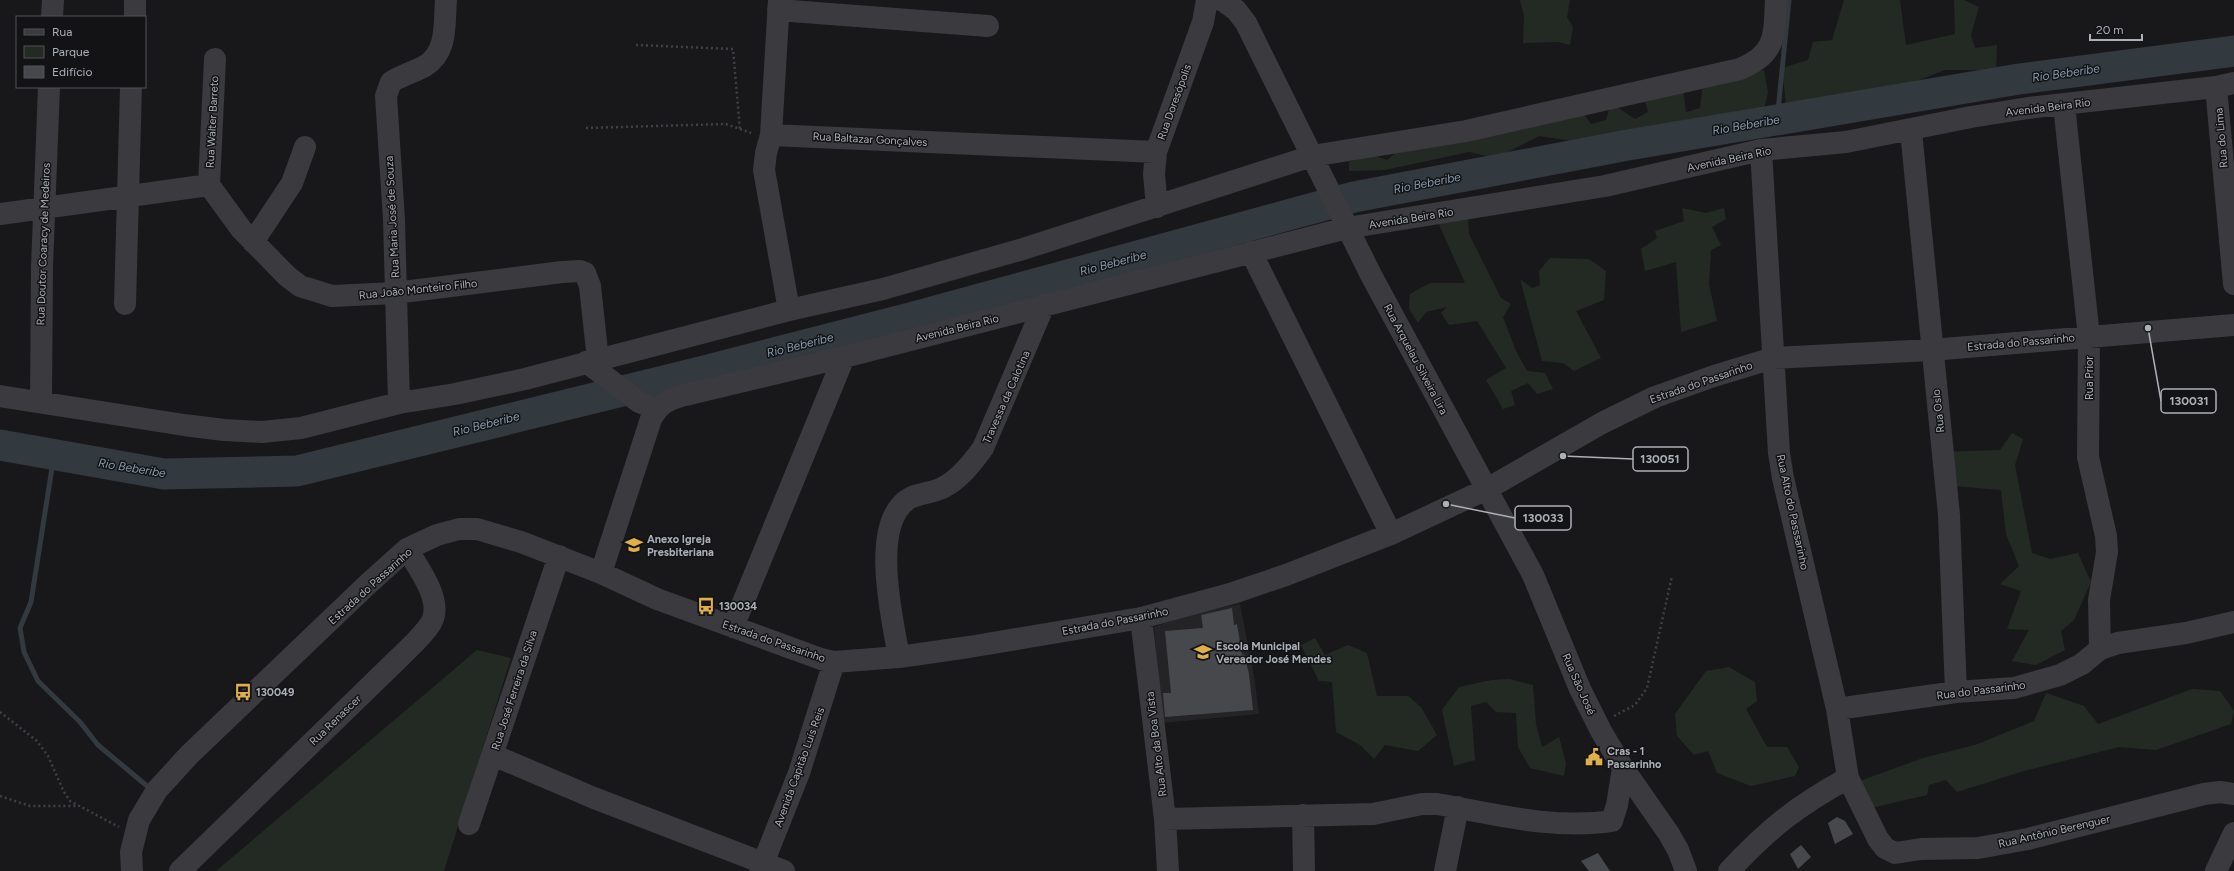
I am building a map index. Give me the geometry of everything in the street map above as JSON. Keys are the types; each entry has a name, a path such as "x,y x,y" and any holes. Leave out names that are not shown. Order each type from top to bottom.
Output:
{"street":[{"path":"52,16 53,0"},
{"path":"134,16 135,0"},
{"name":"Rua Maria José de Souza","path":"399,403 394,220 386,96 391,82 425,66 435,58 444,40 446,0"},
{"name":"Rua Doresópolis","path":"1157,207 1154,174 1156,152 1203,22 1207,0"},
{"name":"Rua Arquelau Silveira Lira","path":"1222,0 1236,10 1246,23 1344,221 1487,489"},
{"path":"0,396 41,401 184,425 262,432 302,428 399,403 483,389 595,365 789,310 883,288 1023,250 1157,207 1233,180 1500,123 1740,69 1764,56 1770,46 1776,0"},
{"path":"789,310 764,170 766,153 771,135 779,5 988,26"},
{"name":"Rua Walter Barreto","path":"209,185 215,59"},
{"name":"Avenida Beira Rio","path":"653,405 694,392 1044,306 1252,252 1344,221 1605,186 1761,150 1846,142 1911,131 1979,116 2225,85"},
{"name":"Rua do Lima","path":"2225,85 2234,284"},
{"name":"Rua Doutor Coaracy de Medeiros","path":"41,401 40,335 49,88"},
{"path":"125,304 131,88"},
{"name":"Rua Prior","path":"2064,105 2089,337 2088,457 2106,536 2106,552 2099,600 2100,649"},
{"name":"Rua Oslo","path":"1911,131 1931,350 1949,515 1956,692"},
{"name":"Rua Baltazar Gonçalves","path":"771,135 1156,152"},
{"path":"253,242 292,183 305,147"},
{"name":"Rua Alto do Passsarinho","path":"1761,150 1779,453 1837,709 1848,778 1878,839"},
{"path":"0,214 209,185"},
{"name":"Rua João Monteiro Filho","path":"209,185 227,212 253,242 287,276 300,286 332,296 395,293 580,271 588,277 590,286 595,365"},
{"path":"1252,252 1390,534"},
{"name":"Travessa da Calotina","path":"899,657 886,573 888,535 895,511 900,504 912,497 942,488 957,477 980,453 998,418 1044,306"},
{"name":"Estrada do Passarinho","path":"132,871 131,852 139,820 157,790 189,755 369,583 407,549 437,535 459,529 477,529 521,542 601,573 657,599 821,660 834,662 899,657 969,647 1141,618 1233,593 1390,534 1487,489 1602,423 1655,397 1714,376 1773,358 1931,350 2234,325"},
{"path":"733,627 844,356"},
{"path":"595,365 653,405 601,573"},
{"name":"Rua São José","path":"1487,489 1533,575 1580,688 1598,725 1623,768 1669,834 1678,850 1686,871"},
{"name":"Rua Renascer","path":"180,871 400,657 432,622 434,610 432,595 407,549"},
{"name":"Rua José Ferreira da Silva","path":"469,824 559,556"},
{"name":"Rua Alto da Boa Vista","path":"1141,618 1165,819 1168,871"},
{"name":"Rua do Passarinho","path":"1837,709 1956,692 2014,688 2033,684 2060,675 2077,666 2100,649 2133,639 2186,633 2234,622"},
{"name":"Avenida Capitão Luís Reis","path":"762,867 799,773 834,662"},
{"path":"493,755 762,867 784,871"},
{"path":"1165,819 1373,814 1422,804 1438,804 1552,823 1592,824 1612,821 1617,805 1623,768"},
{"path":"1729,871 1756,841 1779,821 1810,799 1848,778"},
{"name":"Rua Antônio Berenguer","path":"1878,839 1893,862 1922,849 1978,848 2028,839 2204,794 2220,792 2234,794"},
{"path":"1445,871 1458,807"},
{"path":"1303,815 1304,871"},
{"path":"2216,871 2234,834"}],"path":[{"path":"636,45 733,49 740,130"},
{"path":"586,128 726,124 748,133 771,135"},
{"path":"1598,725 1635,705 1647,688 1672,576"},
{"path":"0,712 37,741 48,756 64,792 70,801 135,836"},
{"path":"0,796 30,806 77,806"}],"shaded area":[{"name":"Escola Municipal Vereador José Mendes","path":"1240,604 1254,676 1259,714 1162,723 1154,627 1193,613"}],"green space":[{"path":"1520,0 1570,0 1567,17 1573,27 1570,45 1559,42 1523,43 1524,16"},
{"path":"1844,0 1900,0 1906,45 1955,34 1954,0 1964,0 1979,7 1971,35 1975,48 1997,45 1996,70 1945,70 1888,92 1787,113 1782,68 1808,60 1813,42 1832,40"},
{"path":"1764,70 1768,93 1762,116 1677,126 1579,142 1539,136 1496,158 1469,152 1385,170 1349,171 1349,162 1369,154 1387,160 1401,148 1581,110 1591,124 1606,120 1611,103 1635,119 1648,112 1642,91 1683,90 1686,112 1700,108 1703,83"},
{"path":"1682,208 1706,213 1724,208 1726,219 1712,227 1721,245 1711,250 1709,284 1717,321 1681,332 1676,262 1645,271 1641,249 1657,238 1655,231 1684,221"},
{"path":"1468,218 1469,234 1501,298 1511,304 1503,317 1516,351 1527,371 1545,373 1553,389 1537,394 1528,383 1511,391 1515,405 1503,409 1486,380 1506,368 1477,321 1449,325 1441,313 1447,307 1426,312 1418,323 1409,309 1410,294 1430,283 1465,283 1437,220"},
{"path":"1550,258 1589,259 1606,271 1604,300 1576,311 1601,358 1574,371 1563,363 1542,361 1520,279 1532,288 1540,285 1539,271"},
{"path":"2012,433 2023,439 2015,465 2032,553 2050,559 2078,553 2091,582 2074,620 2061,631 2065,650 2036,665 2012,661 2029,630 2007,629 2021,591 2000,584 2019,566 2006,534 2001,490 1953,486 1942,452 2000,450"},
{"path":"1315,638 1325,655 1348,645 1367,653 1377,696 1408,696 1421,707 1437,735 1418,751 1385,745 1374,759 1360,745 1336,732 1332,682 1319,681 1301,645"},
{"path":"477,650 511,658 444,871 216,871"},
{"path":"1729,667 1755,682 1757,701 1746,709 1767,747 1787,747 1799,767 1795,776 1751,786 1717,773 1708,751 1694,755 1677,736 1675,714 1706,671"},
{"path":"1509,679 1533,685 1536,724 1542,747 1559,737 1566,763 1564,776 1530,768 1518,747 1516,713 1496,712 1486,702 1471,706 1475,760 1454,766 1442,710 1459,687 1492,680"},
{"path":"2192,689 2220,691 2234,711 2231,724 2156,750 2119,747 2024,771 1957,792 1946,780 1929,785 1927,795 1871,808 1857,782 1923,758 1975,745 2034,721 2046,693 2084,706 2098,724"}],"building":[{"name":"Escola Municipal Vereador José Mendes","path":"1232,608 1234,625 1237,624 1242,655 1244,654 1249,674 1253,710 1165,717 1163,693 1171,693 1165,631 1203,628 1201,615"},
{"path":"1837,817 1845,821 1853,834 1835,844 1828,823"},
{"path":"1801,845 1811,857 1798,869 1790,854"},
{"path":"1598,853 1610,871 1589,871 1581,861"}],"waterway":[{"path":"1777,121 1789,0"},
{"name":"Rio Beberibe","path":"0,445 164,474 297,471 704,371 910,318 1354,197 1628,145 2019,79 2234,51"},
{"path":"54,455 31,602 20,628 24,652 38,681 80,722 98,745 147,786"}],"place":[{"name":"130031","path":"2148,328"},
{"name":"130051","path":"1563,456"},
{"name":"130033","path":"1446,504"},
{"name":"Anexo Igreja Presbiteriana","path":"634,545"},
{"name":"130034","path":"706,606"},
{"name":"Escola Municipal Vereador José Mendes","path":"1203,652"},
{"name":"130049","path":"243,692"},
{"name":"Cras - 1 Passarinho","path":"1594,757"}]}
